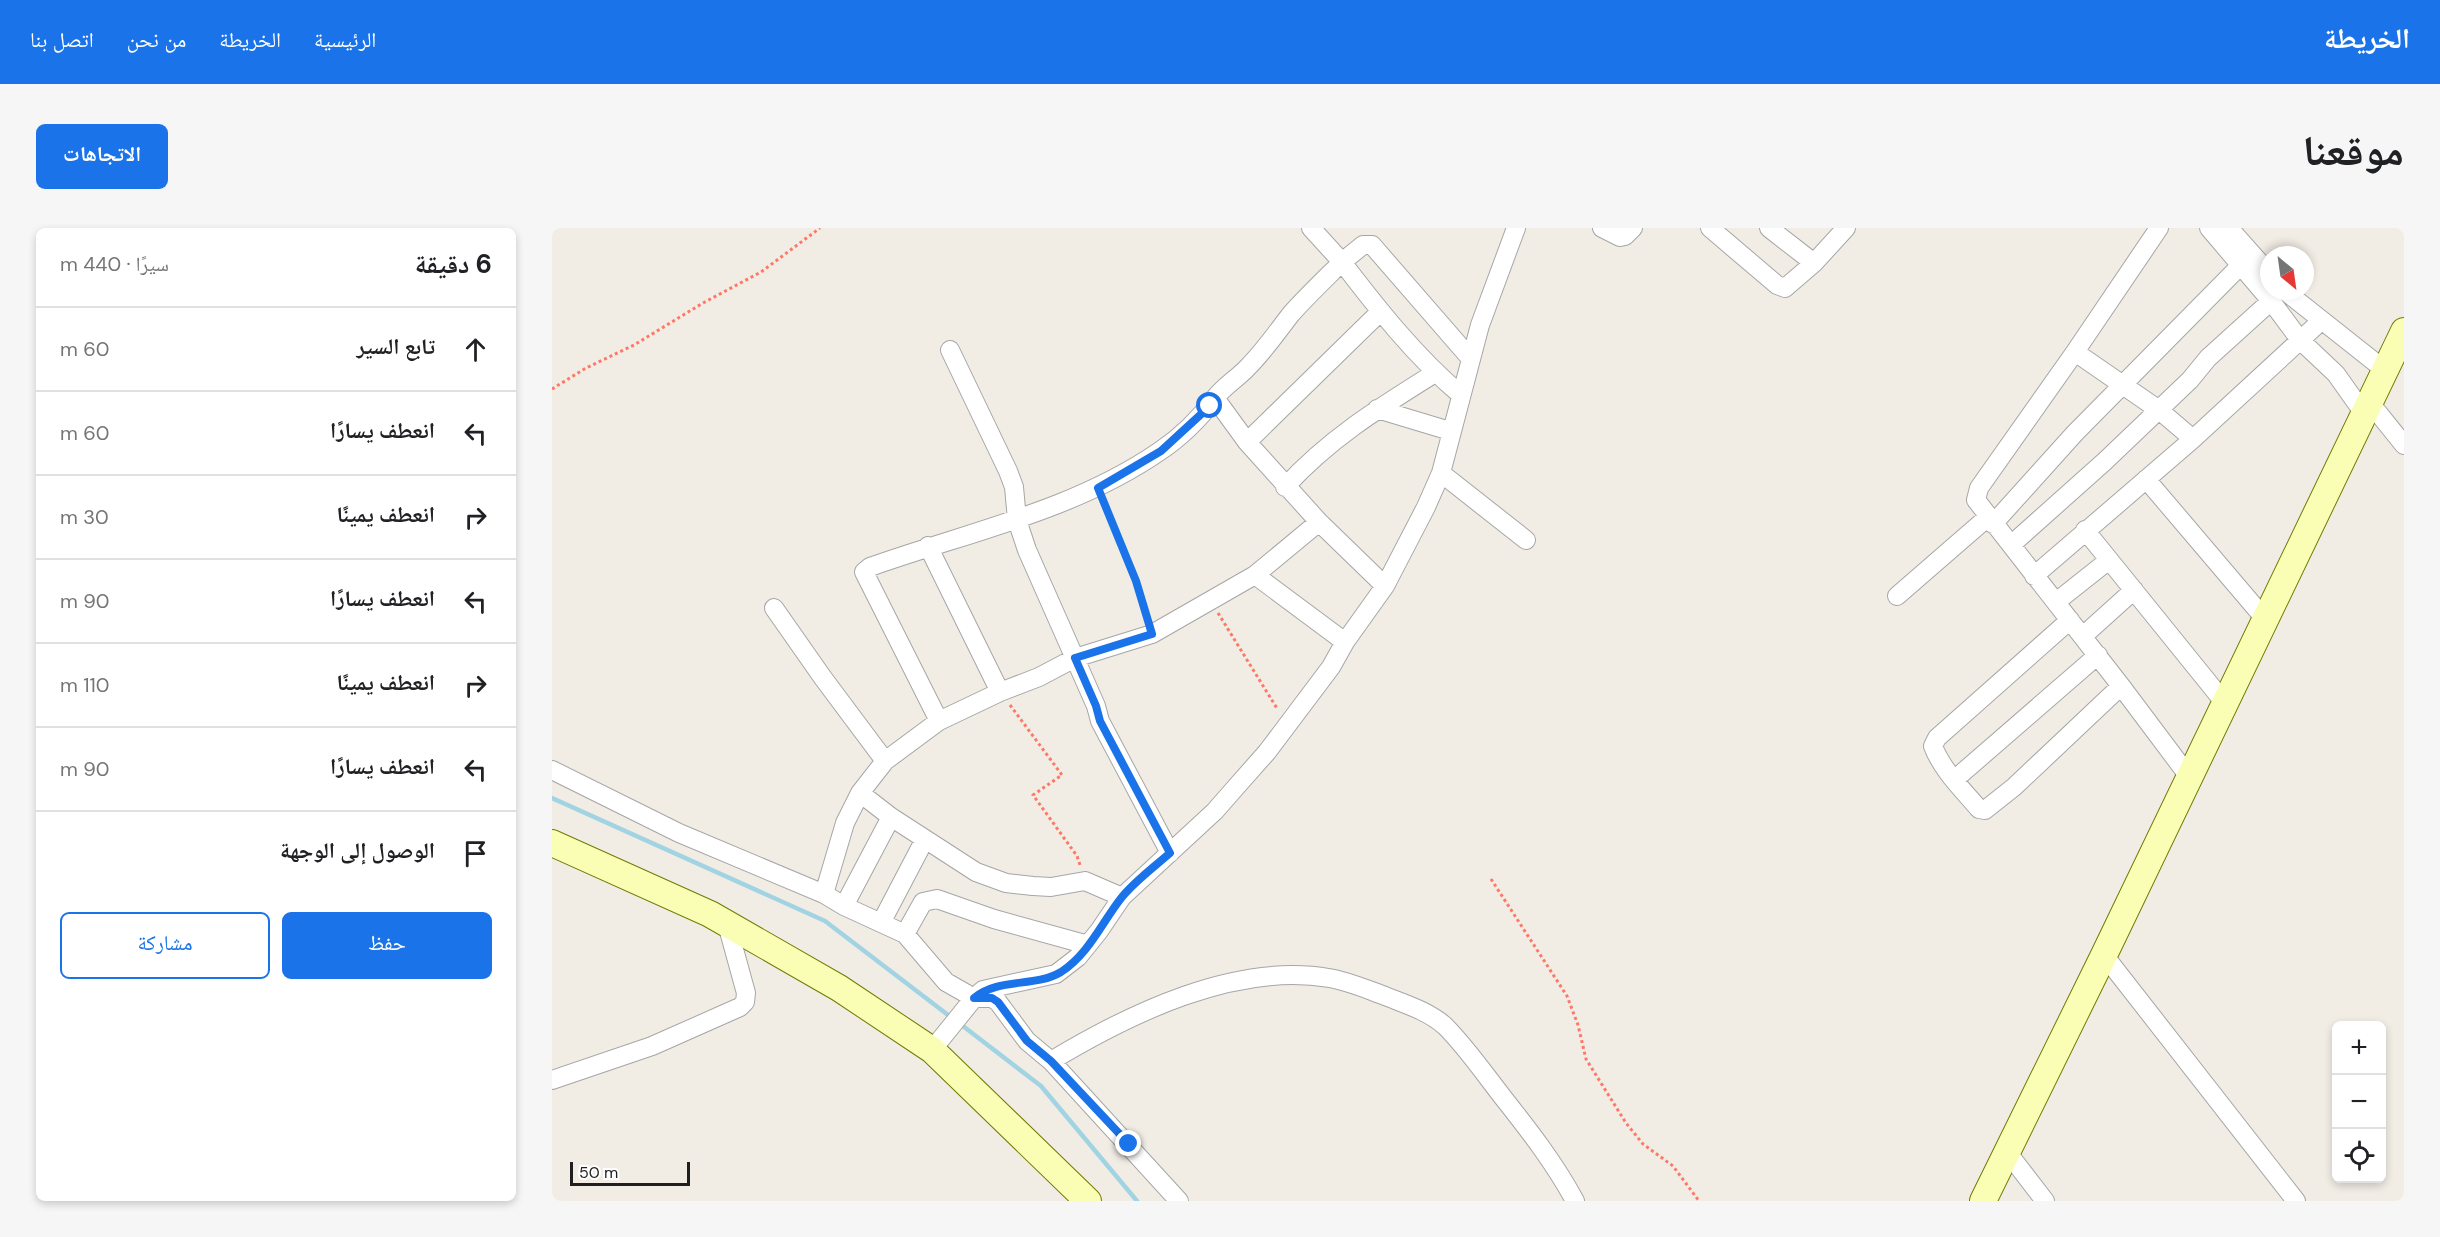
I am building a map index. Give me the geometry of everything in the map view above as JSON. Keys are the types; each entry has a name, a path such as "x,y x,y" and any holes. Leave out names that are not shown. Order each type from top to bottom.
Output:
{"main road":[{"path":"1983,1201 2190,778 2224,702 2404,331"},
{"path":"552,843 727,924 935,1045 1088,1201"}],"street":[{"path":"1311,228 1342,262 1380,312 1435,373 1461,395"},
{"path":"935,1045 982,990 1056,974 1064,970 1088,945 1122,897 1215,811 1267,752 1331,667 1345,642 1386,586 1441,473 1450,431 1480,325 1516,228"},
{"path":"1602,228 1620,237 1625,236 1633,228"},
{"path":"1710,228 1780,287 1785,288 1814,263 1846,228"},
{"path":"1769,228 1814,263"},
{"path":"2159,228 2075,352 1978,488 1976,500 2098,655 2190,778"},
{"path":"2209,228 2240,266 2260,282"},
{"path":"2229,228 2260,263"},
{"path":"939,721 864,574 870,567 928,546 1017,520 1098,488 1161,451 1190,427 1215,398 1248,367 1293,312 1342,262 1363,245 1372,245 1471,359"},
{"path":"1897,596 1990,520 2240,266"},
{"path":"2011,545 2159,410 2190,380 2208,358 2273,300"},
{"path":"2280,300 2300,340 2404,445"},
{"path":"2285,300 2320,321 2386,371"},
{"path":"1247,442 1380,312"},
{"path":"2034,576 2193,439 2320,321"},
{"path":"950,350 1011,479 1014,487 1017,520 1048,601 1096,706 1100,721 1170,853"},
{"path":"2075,352 2159,410 2193,439"},
{"path":"1285,487 1330,442 1435,373"},
{"path":"1215,398 1247,442 1285,487 1386,586"},
{"path":"1377,409 1450,431"},
{"path":"1441,473 1526,540"},
{"path":"2146,479 2265,619"},
{"path":"824,894 845,822 860,793 885,761 939,721 1075,658 1152,634 1255,574 1319,522"},
{"path":"2085,530 2224,702"},
{"path":"928,546 1000,692"},
{"path":"2056,602 2109,560"},
{"path":"1255,574 1345,642"},
{"path":"2083,636 2134,590"},
{"path":"774,608 885,761"},
{"path":"2070,620 1937,738 1933,746 1954,780 1979,809 1985,810 2014,787 2121,686"},
{"path":"1954,780 2098,655"},
{"path":"552,770 680,832 882,921 905,934 946,982 970,1003"},
{"path":"860,793 891,817 976,872 1006,883 1051,887 1085,881 1122,897"},
{"path":"844,906 891,817"},
{"path":"882,921 925,839"},
{"path":"905,934 923,902 937,899 994,919 1088,945"},
{"path":"552,1080 651,1046 740,1007 745,1002 746,993 727,924"},
{"path":"2104,955 2295,1201"},
{"path":"1051,1061 1092,1036 1142,1011 1207,989 1273,975 1328,978 1356,985 1422,1010 1444,1026 1540,1144 1575,1201"},
{"path":"970,1003 992,998 998,1002 1027,1041 1051,1061 1179,1201"},
{"path":"2008,1153 2045,1201"}],"path":[{"path":"552,388 633,345 760,272 820,228"},
{"path":"1098,488 1136,581 1152,634"},
{"path":"1209,599 1287,725"},
{"path":"1000,692 1062,775 1033,795 1077,856 1085,881"},
{"path":"1491,879 1567,996 1578,1025 1586,1059 1626,1123 1643,1143 1673,1166 1699,1201"}],"waterway":[{"path":"552,798 825,921 952,1018"},
{"path":"959,1023 1041,1086 1137,1201"}],"route":[{"path":"1129,1144 1051,1061 1027,1041 998,1002 992,998 974,998 982,990 1046,978 1064,970 1100,931 1122,897 1170,853 1100,721 1096,706 1075,658 1152,634 1136,581 1098,488 1161,451 1190,427 1210,406"}]}
